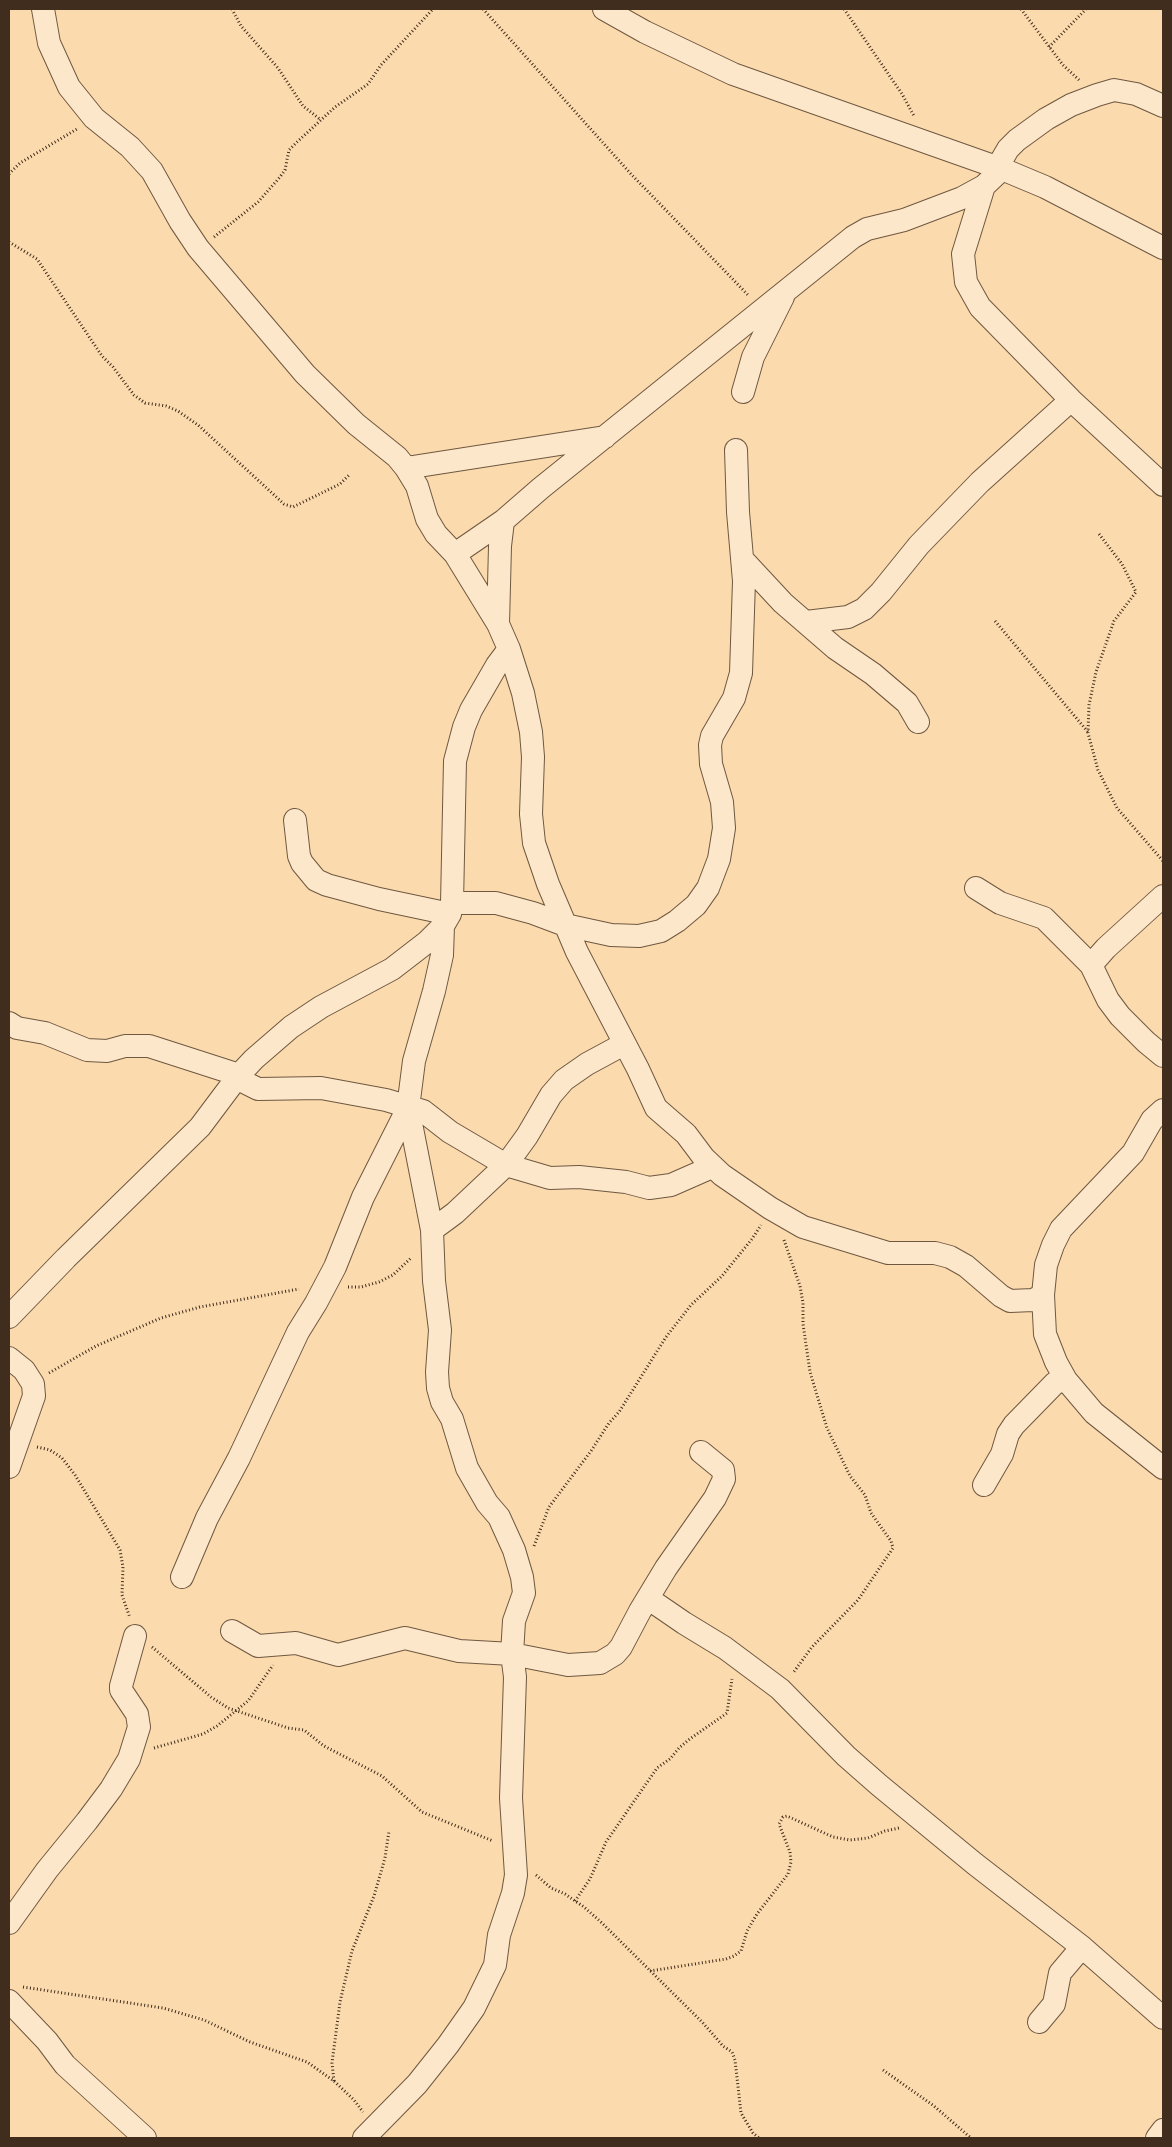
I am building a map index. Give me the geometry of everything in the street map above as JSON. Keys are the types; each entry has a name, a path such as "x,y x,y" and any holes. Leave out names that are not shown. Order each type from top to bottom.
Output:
{"street":[{"path":"43,9 49,43 68,87 94,118 130,147 152,171 180,221 198,248 305,374 356,424 396,456 406,468 417,486 427,519 436,534 455,554 498,624 523,693 531,732 533,757 531,814 534,844 548,884 577,952 638,1069 656,1108 686,1134 712,1166 770,1208 803,1227 872,1249 903,1254 935,1253 950,1257 966,1266 1001,1296 1010,1301 1033,1300 1043,1295"},
{"path":"604,9 645,32 733,74 930,145 994,174 1045,187 1163,248"},
{"path":"1163,106 1136,94 1114,90 1071,105 1046,119 1017,140 1008,149 994,174 963,254 966,282 980,307 1071,400 1163,485"},
{"path":"455,554 503,521 853,237 867,229 904,220 962,198 994,174"},
{"path":"743,392 753,357 785,294"},
{"path":"806,622 848,617 864,609 881,592 919,545 980,482 1071,400"},
{"path":"406,468 606,436"},
{"path":"295,820 299,856 302,864 316,880 327,885 379,899 448,914 496,903 533,913 565,925 610,935 639,936 661,931 677,921 696,905 708,888 719,859 724,828 722,802 711,764 710,745 712,736 734,698 741,674 743,560 738,512 736,450"},
{"path":"498,624 498,588 503,521"},
{"path":"743,560 783,603 835,648 874,674 892,689 906,703 918,722"},
{"path":"369,2133 417,2084 448,2046 474,2008 495,1965 500,1935 513,1893 516,1876 513,1852 511,1751 515,1677 512,1654 514,1621 524,1593 522,1577 514,1550 499,1517 487,1503 467,1468 454,1427 442,1402 438,1388 437,1372 440,1330 434,1281 432,1230 408,1108 414,1060 434,991 448,914 456,761 464,727 471,710 497,665 509,650"},
{"path":"976,888 1000,903 1044,918 1091,964 1108,1000 1120,1016 1163,1056"},
{"path":"1091,964 1163,896"},
{"path":"9,1317 66,1258 200,1127 239,1075 254,1059 291,1027 321,1007 392,969 427,942 448,914"},
{"path":"9,1023 17,1028 45,1033 87,1050 107,1051 126,1046 149,1046 239,1075 246,1084 258,1089 320,1088 386,1100 408,1108 423,1110 450,1132 506,1165 550,1178 579,1178 626,1182 649,1188 671,1185 712,1166"},
{"path":"432,1230 454,1213 506,1165 527,1136 551,1095 564,1080 587,1064 624,1044"},
{"path":"182,1577 207,1518 239,1458 281,1366 324,1288 363,1197 408,1108"},
{"path":"1163,1110 1152,1120 1133,1153 1061,1229 1046,1265 1043,1295 1046,1334 1056,1362 1066,1380 1094,1413 1163,1468"},
{"path":"9,1358 24,1370 33,1384 34,1396 9,1467"},
{"path":"984,1484 1002,1454 1008,1434 1014,1425 1055,1383 1066,1380"},
{"path":"232,1631 258,1646 290,1643 309,1645 338,1655 405,1638 459,1651 512,1654 568,1665 600,1663 615,1654 621,1647 666,1568 715,1498 724,1480 723,1470 701,1452"},
{"path":"649,1598 780,1689 846,1756 1007,1890 1082,1947 1163,2018"},
{"path":"9,1923 52,1862 111,1789 129,1759 139,1727 137,1714 121,1686 135,1636"},
{"path":"1039,2022 1054,2004 1060,1973 1082,1947"},
{"path":"13,1994 65,2065 145,2138"},
{"path":"1157,2138 1163,2130"}],"path":[{"path":"232,9 241,26 278,68 303,106 321,120"},
{"path":"198,248 258,202 285,170 289,150 335,107 368,84 381,65 434,9"},
{"path":"483,9 630,174 713,261 763,309"},
{"path":"844,9 902,94 930,145"},
{"path":"1020,9 1062,65 1079,80 1104,93"},
{"path":"1049,46 1086,9"},
{"path":"9,174 20,163 94,118"},
{"path":"9,242 37,259 102,356 113,367 134,395 145,403 166,406 178,411 198,425 284,504 293,506 340,484 350,474"},
{"path":"1100,534 1122,564 1136,592 1114,621 1096,672 1089,705 1088,733 1098,770 1117,808 1163,860"},
{"path":"995,621 1088,733"},
{"path":"522,1577 548,1507 558,1492 619,1412 678,1321 691,1305 722,1276 752,1239 770,1208"},
{"path":"33,1384 96,1346 161,1318 200,1307 295,1290 361,1287 379,1282 393,1275 412,1258 432,1230"},
{"path":"780,1689 812,1646 853,1606 893,1548 891,1541 870,1513 865,1495 850,1476 827,1428 810,1372 800,1286 782,1236"},
{"path":"19,1437 36,1447 50,1450 62,1458 100,1514 120,1550 123,1567 122,1595 135,1636 174,1664 211,1697 236,1712 288,1728 304,1730 324,1746 382,1776 422,1812 513,1852 551,1888 575,1901 602,1922 734,2056 741,2113 759,2138"},
{"path":"129,1759 168,1742 203,1734 218,1726 252,1697 290,1643"},
{"path":"575,1901 590,1879 613,1832 657,1768 670,1759 691,1738 727,1713 731,1680 746,1664"},
{"path":"650,1971 726,1959 740,1951 747,1931 757,1914 788,1874 791,1862 790,1852 779,1824 783,1817 787,1816 833,1837 850,1840 868,1838 921,1820"},
{"path":"334,2081 332,2063 340,2002 352,1951 374,1896 385,1858 389,1831"},
{"path":"13,1994 163,2008 204,2020 250,2042 306,2062 334,2081 354,2100 369,2133"},
{"path":"883,2070 934,2106 971,2138"}]}
